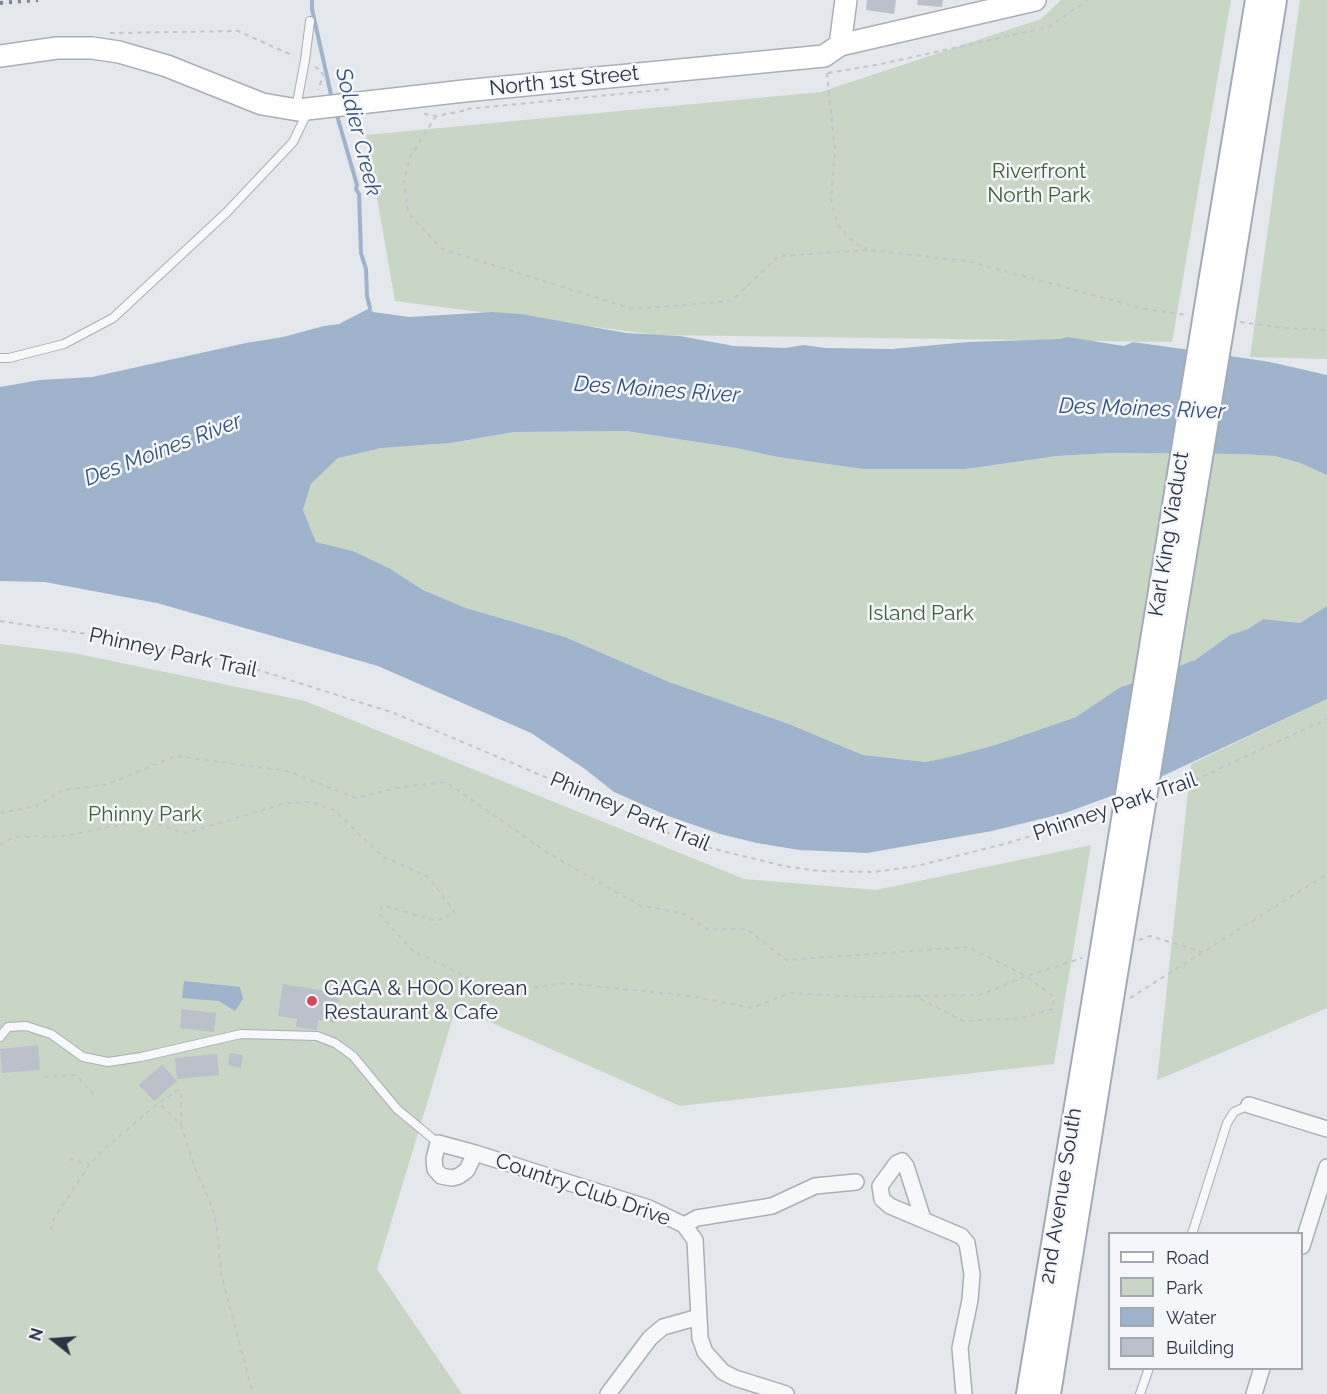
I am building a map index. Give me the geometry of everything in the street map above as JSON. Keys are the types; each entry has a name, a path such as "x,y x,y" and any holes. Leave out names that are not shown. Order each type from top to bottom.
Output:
{"main road":[{"name":"Karl King Viaduct","path":"1111,996 1219,285 1265,8"},
{"name":"2nd Avenue South","path":"1028,1394 1111,996"},
{"path":"1049,1394 1111,996"}],"street":[{"path":"840,45 846,0"},
{"name":"North 1st Street","path":"306,105 390,99 824,56 840,45 1035,0"},
{"path":"0,56 57,48 92,48 118,52 167,66 262,104 306,105"},
{"path":"1249,1105 1327,1129"},
{"path":"438,1143 434,1160 435,1169 441,1176 452,1178 459,1176 467,1170 476,1153"},
{"name":"Country Club Drive","path":"438,1143 649,1208 684,1225 695,1240 700,1338 705,1352 723,1372 786,1394"},
{"path":"1303,1243 1327,1167"},
{"path":"684,1225 697,1218 772,1206 815,1186 856,1182"},
{"path":"923,1219 961,1236 967,1243 972,1274 970,1300 960,1348 964,1394"},
{"path":"608,1394 650,1338 663,1328 699,1317"},
{"path":"1254,1394 1261,1370"}],"lane":[{"path":"0,358 9,358 64,344 113,318 227,212 292,142 306,105 305,60 310,21"},
{"path":"0,1037 8,1027 26,1026 51,1034 83,1057 108,1062 141,1057 241,1034 317,1036 334,1043 353,1056 397,1109 438,1143"},
{"path":"1192,1232 1227,1123 1234,1112 1249,1105"},
{"path":"1140,1394 1148,1370"}],"path":[{"path":"870,250 854,243 838,225 831,201 836,150 826,74 1049,27 1087,0"},
{"path":"108,33 238,31 305,60 321,70 323,76 306,105"},
{"path":"468,110 436,116 410,157 404,181 408,213 442,249 633,309 731,301 779,256 870,250 967,261 1145,309 1191,316"},
{"path":"1237,322 1282,328 1327,330"},
{"name":"Phinney Park Trail","path":"0,621 94,635 244,665 394,712 623,810 660,830 706,847 784,866 819,871 874,872 917,866 1008,843 1115,811"},
{"name":"Phinney Park Trail","path":"1158,797 1327,719"},
{"path":"0,813 37,806 62,790 105,786 176,756 286,771 356,798 401,787 446,782 548,853 639,904 685,914 708,929 747,929 786,960 968,947 1026,976 1054,997 1053,1009 1022,1018 963,1021 913,995"},
{"path":"0,845 14,837 65,836 145,820 186,833 286,803 311,802 334,810 384,857 429,877 455,913 436,921 383,905 380,915 413,951 498,992 566,983 691,996 752,1008 789,993 862,997 980,995 1026,976"},
{"path":"1111,996 1327,874"},
{"path":"44,1077 76,1075 96,1097"},
{"path":"51,1230 54,1218 90,1164 104,1149 156,1105 178,1090 181,1094 181,1125 187,1147 213,1209 221,1274 253,1394"},
{"path":"156,1105 162,1106 181,1125"},
{"path":"69,1160 90,1164"}],"green space":[{"name":"Riverfront North Park","path":"1061,0 1231,0 1172,342 657,335 395,301 366,135 821,92 1041,19"},
{"path":"1300,0 1327,0 1327,359 1250,357"},
{"name":"Island Park","path":"626,431 863,469 966,469 1057,456 1110,453 1275,456 1300,463 1327,475 1327,606 1300,623 1263,619 1248,629 1230,635 1195,660 1119,688 1076,717 995,745 926,762 863,755 789,724 669,682 565,637 466,608 423,590 389,568 353,551 316,542 303,510 311,484 338,458 382,448 451,443 514,432"},
{"name":"Phinny Park","path":"0,644 73,653 305,701 744,879 876,890 1091,845 1054,1064 680,1106 456,1007 377,1269 462,1394 0,1394"},
{"path":"1327,699 1327,1008 1157,1080 1191,764"}],"water":[{"name":"Des Moines River","path":"370,308 373,312 409,317 492,312 521,314 626,333 680,336 734,346 785,348 804,345 825,348 892,349 1067,337 1124,346 1133,342 1197,351 1270,362 1327,375 1327,475 1300,463 1275,456 1239,454 1110,453 1057,456 966,469 863,469 626,431 514,432 451,443 382,448 338,458 311,484 303,510 316,542 353,551 389,568 423,590 466,608 565,637 669,682 789,724 863,755 926,762 995,745 1076,717 1119,688 1195,660 1230,635 1248,629 1263,619 1300,623 1327,606 1327,699 1152,781 1065,813 992,831 867,853 799,850 720,834 668,816 614,792 585,769 531,733 378,666 157,603 45,582 0,581 0,387 40,380 92,377 283,337 339,324"},
{"path":"184,981 240,987 243,999 235,1011 219,1001 182,998"}],"building":[{"path":"867,0 896,0 894,14 866,10"},
{"path":"918,0 943,0 942,7 917,5"},
{"path":"283,984 339,993 335,1023 318,1020 317,1030 296,1027 297,1019 278,1016"},
{"path":"182,1009 216,1013 214,1032 180,1028"},
{"path":"38,1045 40,1070 2,1073 0,1049"},
{"path":"230,1053 243,1055 241,1068 228,1065"},
{"path":"217,1054 219,1075 177,1079 175,1058"},
{"path":"162,1065 177,1081 154,1101 139,1085"}],"waterway":[{"name":"Soldier Creek","path":"312,0 332,99"},
{"name":"Soldier Creek","path":"336,112 359,194 361,253 366,269 370,308"}],"railway":[{"path":"0,3 38,0"}],"place":[{"name":"GAGA & HOO Korean Restaurant & Cafe","path":"312,1001"}]}
